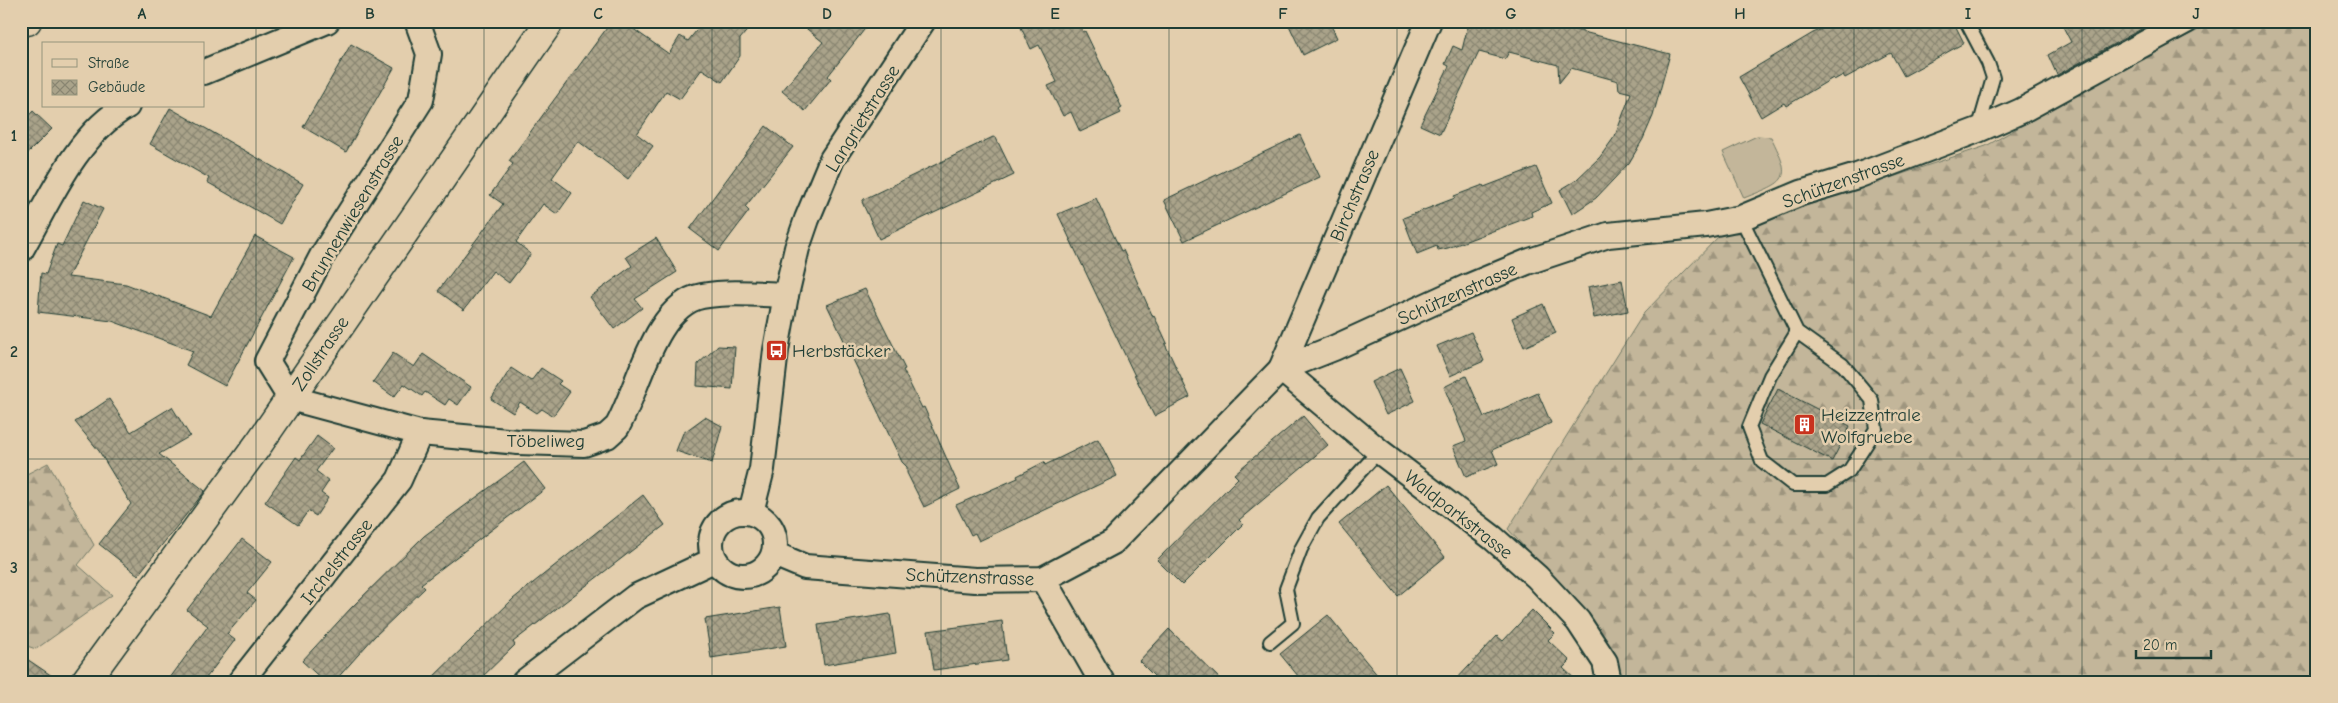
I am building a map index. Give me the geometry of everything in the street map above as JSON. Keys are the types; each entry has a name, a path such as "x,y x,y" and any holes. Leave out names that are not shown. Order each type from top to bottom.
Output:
{"main road":[{"path":"21,22 27,21"},
{"name":"Zollstrasse","path":"85,682 290,398 550,21"}],"street":[{"path":"205,72 327,21"},
{"name":"Brunnenwiesenstrasse","path":"290,398 268,361 322,256 421,100 429,54 417,21"},
{"name":"Langrietstrasse","path":"751,512 762,469 776,350 797,248 832,158 923,21"},
{"name":"Birchstrasse","path":"1281,369 1429,21"},
{"name":"Schützenstrasse","path":"774,554 804,567 975,580 1043,579 1113,542 1281,369 1334,348 1466,287 1527,262 1608,235 1706,225 1741,218 1801,193 1857,176 1978,130 2022,111 2186,21"},
{"path":"21,250 83,146 97,130 124,108"},
{"name":"Töbeliweg","path":"290,398 420,433 518,442 584,444 607,436 617,427 625,413 652,346 666,320 682,306 700,296 745,293 786,295"},
{"name":"Waldparkstrasse","path":"1281,369 1379,451 1494,538 1537,577 1578,621 1605,662 1610,682"},
{"name":"Irchelstrasse","path":"240,682 399,480 420,433"},
{"path":"751,512 768,524 774,533 774,554 761,571 752,575 730,574 714,560 710,544 714,528 722,519 731,514 751,512"},
{"path":"524,682 635,597 714,560"},
{"path":"1043,579 1102,682"}],"lane":[{"path":"1966,21 1988,63 1993,78 1978,130"},
{"path":"1741,218 1797,332 1843,365 1872,400 1876,429 1849,471 1827,485 1793,485 1762,461 1749,427 1770,376 1797,332"},
{"path":"1270,642 1293,624 1286,589 1301,549 1318,518 1379,451"}],"green space":[{"path":"2217,21 2317,21 2317,682 1620,682 1594,625 1508,529 1644,313 1721,234 1986,146 2132,63"},
{"path":"1757,136 1771,137 1782,163 1782,178 1777,183 1744,198 1723,152"},
{"path":"48,463 94,545 78,565 112,595 36,649 21,644 21,477"}],"building":[{"path":"612,21 622,21 669,54 680,36 688,41 704,21 755,21 740,39 740,56 722,82 702,69 680,99 666,91 637,134 653,146 628,179 578,141 552,178 572,193 557,214 543,204 516,242 531,254 509,283 493,271 464,310 438,291 503,204 490,195 513,164 509,161"},
{"path":"797,21 871,21 828,76 831,79 805,111 782,91 823,42"},
{"path":"1018,21 1078,21 1083,32 1085,31 1122,108 1119,110 1121,113 1080,132 1071,112 1063,116 1048,86 1057,82 1039,45 1031,49"},
{"path":"1287,21 1329,21 1337,38 1303,55"},
{"path":"1469,21 1540,21 1670,54 1653,116 1643,139 1629,163 1596,198 1572,214 1560,190 1575,181 1600,157 1615,136 1631,93 1619,90 1618,81 1571,68 1559,83 1558,65 1509,52 1505,59 1479,52 1440,134 1420,125 1449,66 1445,64 1453,46 1462,50"},
{"path":"1839,21 1953,21 1964,43 1904,76 1891,53 1845,78 1843,75 1834,80 1833,78 1786,106 1784,103 1761,117 1739,77 1813,33"},
{"path":"2060,21 2156,21 2057,75 2048,55 2071,42"},
{"path":"351,44 394,68 346,152 303,127"},
{"path":"170,108 303,184 280,224 207,182 209,178 150,144"},
{"path":"33,111 52,129 21,160 21,124"},
{"path":"766,126 793,147 745,207 749,211 719,251 690,229"},
{"path":"1300,135 1320,177 1184,241 1164,200"},
{"path":"993,137 996,138 1014,175 879,239 862,202 864,199"},
{"path":"1536,167 1552,203 1531,212 1532,216 1448,248 1438,250 1437,246 1417,254 1403,218 1455,198 1454,196 1483,185 1484,187"},
{"path":"1096,198 1162,332 1167,343 1165,344 1190,397 1154,416 1058,214"},
{"path":"84,200 103,209 68,277 126,284 211,316 255,236 294,257 225,386 186,365 193,351 112,321 38,312 41,273 46,274 57,244 62,246"},
{"path":"656,238 677,272 635,299 642,308 614,329 590,297 632,266 626,257"},
{"path":"1622,280 1628,311 1594,318 1588,287"},
{"path":"865,289 905,369 903,370 922,408 924,407 960,489 924,507 907,473 907,467 902,462 827,305"},
{"path":"1543,304 1556,333 1524,347 1512,318"},
{"path":"1471,332 1484,361 1450,376 1437,346"},
{"path":"718,346 735,347 732,389 697,386 698,364"},
{"path":"393,353 414,367 423,354 471,387 458,405 449,399 445,405 425,392 422,396 404,384 394,397 373,382"},
{"path":"511,368 531,381 541,368 561,381 558,384 570,392 553,416 542,409 537,413 520,402 513,413 491,399"},
{"path":"1400,368 1415,401 1386,415 1371,382"},
{"path":"1466,376 1484,417 1538,393 1551,423 1492,450 1498,464 1466,477 1453,446 1466,441 1444,387"},
{"name":"Heizzentrale Wolfgruebe","path":"1778,389 1850,426 1832,461 1760,424"},
{"path":"109,399 131,432 172,407 190,436 159,454 205,491 138,575 99,544 131,504 99,451 75,422"},
{"path":"1303,416 1328,445 1239,520 1243,524 1182,585 1157,560 1238,478 1234,474"},
{"path":"705,417 722,426 712,463 676,451 683,433"},
{"path":"317,436 333,448 316,471 329,481 321,493 328,498 316,516 308,511 298,525 265,502 296,457 300,460"},
{"path":"1098,439 1117,476 979,541 975,533 971,535 956,505 1018,478 1017,476 1044,462 1045,465"},
{"path":"524,462 545,489 421,584 425,588 374,637 334,682 325,682 302,661 351,608 424,536"},
{"path":"1386,485 1445,557 1398,596 1339,524"},
{"path":"643,495 665,525 513,642 515,645 477,682 428,682 513,599"},
{"path":"242,539 272,562 247,593 256,600 227,634 235,640 203,682 167,682 208,626 187,610"},
{"path":"780,607 786,646 711,658 705,619"},
{"path":"1532,610 1555,633 1548,640 1570,661 1563,668 1578,682 1454,682 1497,636 1503,641"},
{"path":"890,614 896,653 824,665 818,625"},
{"path":"1328,615 1383,682 1303,682 1280,654"},
{"path":"1002,621 1007,660 934,670 928,631"},
{"path":"1169,629 1223,682 1160,682 1139,661"},
{"path":"21,655 61,682 21,682"}],"place":[{"name":"Herbstäcker","path":"776,350"},
{"name":"Heizzentrale Wolfgruebe","path":"1805,425"}]}
